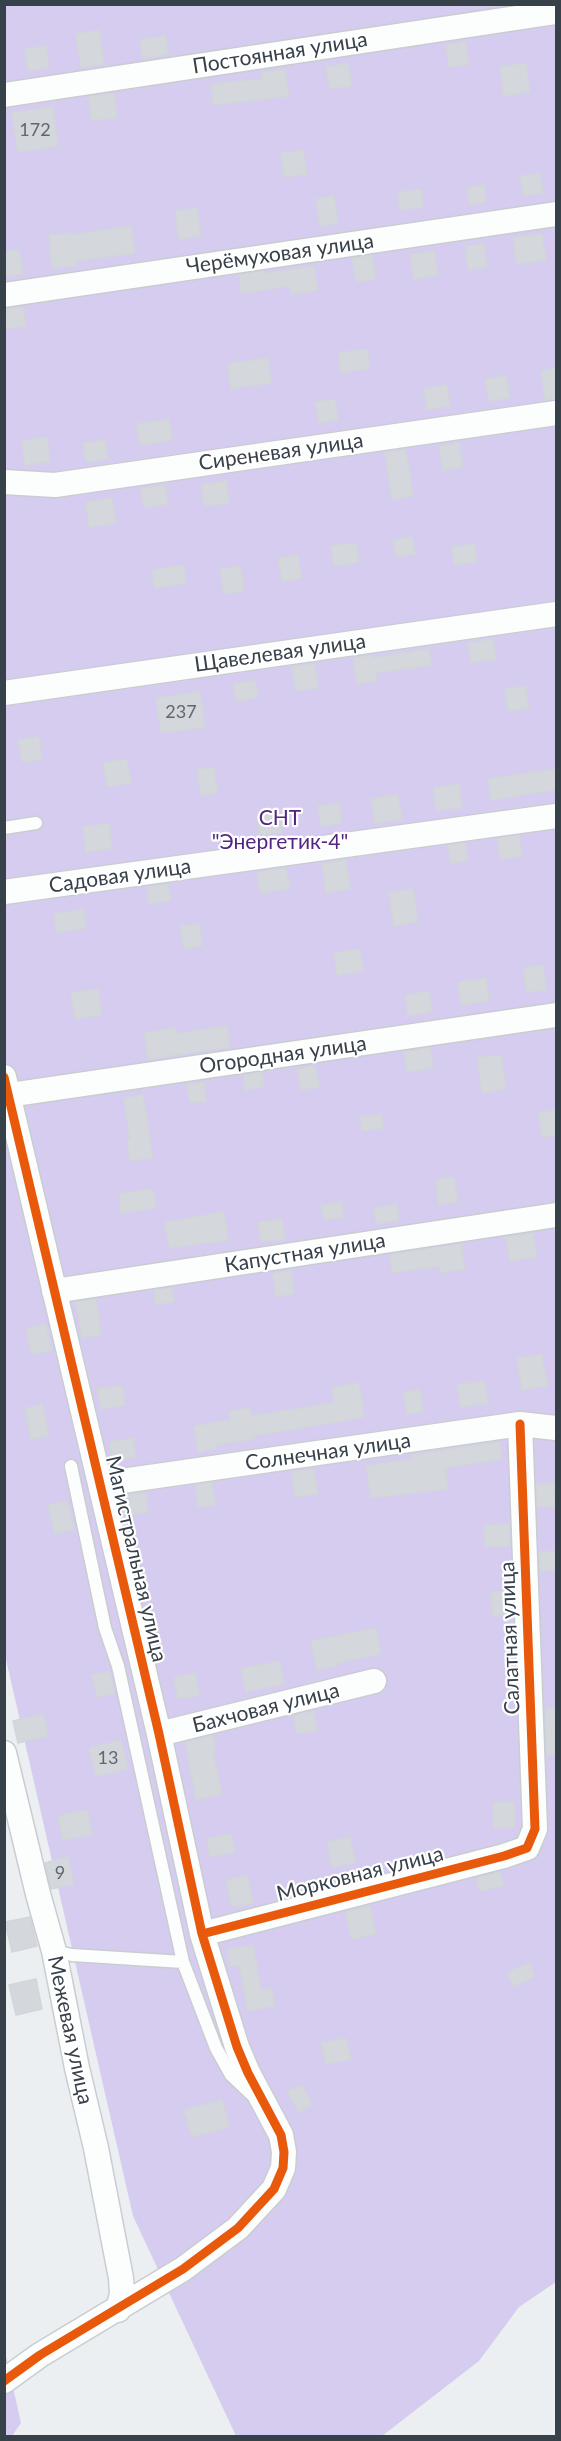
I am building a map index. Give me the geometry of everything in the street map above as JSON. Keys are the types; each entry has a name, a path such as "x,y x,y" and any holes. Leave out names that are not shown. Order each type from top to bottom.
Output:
{"street":[{"name":"Постоянная улица","path":"4,94 556,12"},
{"name":"Черёмуховая улица","path":"4,295 556,214"},
{"name":"Сиреневая улица","path":"4,482 55,485 556,413"},
{"name":"Щавелевая улица","path":"4,693 556,614"},
{"name":"Садовая улица","path":"4,892 556,816"},
{"name":"Огородная улица","path":"7,1086 556,1015"},
{"name":"Магистральная улица","path":"4,2381 40,2355 183,2269 238,2228 274,2189 283,2168 284,2152 281,2135 237,2047 202,1934 159,1734 7,1086"},
{"name":"Капустная улица","path":"54,1291 556,1215"},
{"name":"Солнечная улица","path":"101,1484 520,1425 556,1428"},
{"name":"Салатная улица","path":"520,1425 535,1829 527,1848"},
{"name":"Бахчовая улица","path":"159,1734 374,1681"},
{"name":"Межевая улица","path":"4,1753 54,1951 122,2278 122,2294 118,2310"},
{"name":"Морковная улица","path":"202,1934 504,1856 527,1848"}],"lane":[{"path":"4,828 36,823"},
{"path":"71,1466 105,1628 118,1666 183,1962 216,2048 231,2076 268,2108"},
{"path":"54,1951 72,1955 183,1962"}],"green space":[{"name":"СНТ \"Энергетик-4\"","path":"4,5 556,5 556,2282 519,2307 479,2361 382,2436 236,2436 133,2216 5,1655"},
{"path":"4,2347 21,2423 12,2436 5,2436"}],"building":[{"path":"99,30 104,64 81,67 76,34"},
{"path":"166,36 168,54 143,58 140,40"},
{"path":"465,42 469,64 449,67 446,45"},
{"path":"46,46 49,68 28,71 25,49"},
{"path":"348,63 352,86 330,89 326,67"},
{"path":"526,63 530,92 504,96 500,67"},
{"path":"285,69 289,96 213,105 211,84 262,79 261,73"},
{"path":"114,93 117,117 92,121 88,97"},
{"path":"53,107 58,146 18,152 12,113"},
{"path":"303,150 307,174 284,177 281,153"},
{"path":"540,173 543,193 523,195 520,176"},
{"path":"484,185 486,202 470,205 467,188"},
{"path":"421,189 423,207 400,210 398,192"},
{"path":"334,196 338,223 320,226 316,199"},
{"path":"197,208 201,236 179,239 175,211"},
{"path":"131,226 135,253 75,261 76,266 52,268 49,235 72,233 73,235"},
{"path":"542,234 546,260 517,264 513,238"},
{"path":"484,244 487,267 468,270 465,246"},
{"path":"19,250 23,274 4,276 4,252"},
{"path":"434,251 438,275 414,279 410,254"},
{"path":"372,255 376,279 356,282 352,258"},
{"path":"314,266 318,290 291,294 289,286 241,293 239,275 264,271 264,274"},
{"path":"23,307 26,326 4,329 4,309"},
{"path":"367,349 370,369 341,373 338,353"},
{"path":"268,358 271,383 231,389 228,364"},
{"path":"556,368 556,399 545,400 541,371"},
{"path":"506,376 510,398 489,401 485,379"},
{"path":"447,385 450,406 427,410 424,389"},
{"path":"335,399 338,420 319,423 315,402"},
{"path":"169,419 172,440 140,445 136,424"},
{"path":"47,437 50,461 25,465 22,441"},
{"path":"105,440 108,459 86,462 83,443"},
{"path":"459,443 463,467 443,470 439,446"},
{"path":"406,450 413,496 392,500 385,453"},
{"path":"226,481 229,503 204,506 201,485"},
{"path":"165,485 168,504 144,508 141,489"},
{"path":"112,498 116,523 89,527 86,502"},
{"path":"412,537 415,554 396,557 393,540"},
{"path":"356,543 359,562 334,566 331,546"},
{"path":"475,544 477,562 454,565 452,547"},
{"path":"298,556 302,578 282,581 278,558"},
{"path":"184,565 186,583 154,588 152,570"},
{"path":"240,566 244,591 224,594 220,569"},
{"path":"493,639 496,659 471,663 468,643"},
{"path":"429,649 431,665 376,673 377,681 357,684 353,658 373,655 373,658"},
{"path":"315,664 318,688 296,691 292,667"},
{"path":"255,681 258,697 236,701 233,684"},
{"path":"525,686 529,708 508,711 505,689"},
{"path":"200,692 205,727 161,733 156,698"},
{"path":"39,737 42,759 22,762 18,740"},
{"path":"127,759 131,783 107,787 103,763"},
{"path":"214,767 217,793 201,796 197,770"},
{"path":"556,769 556,790 491,800 488,779"},
{"path":"459,784 462,807 436,811 433,788"},
{"path":"398,795 402,819 375,823 371,799"},
{"path":"339,803 342,823 321,826 318,806"},
{"path":"279,812 282,832 260,835 257,816"},
{"path":"109,823 112,848 86,852 83,827"},
{"path":"519,835 522,856 500,859 497,839"},
{"path":"465,843 468,860 451,863 448,845"},
{"path":"346,860 350,889 326,893 322,864"},
{"path":"286,868 290,889 260,893 257,873"},
{"path":"168,884 171,900 149,904 147,887"},
{"path":"413,889 418,922 394,926 389,893"},
{"path":"83,909 86,928 56,933 54,914"},
{"path":"199,924 202,946 184,949 180,926"},
{"path":"360,949 363,971 337,975 334,953"},
{"path":"543,965 546,990 527,992 523,968"},
{"path":"486,978 489,1001 461,1005 458,982"},
{"path":"98,989 102,1015 75,1019 71,993"},
{"path":"429,991 432,1012 408,1016 405,995"},
{"path":"227,1026 230,1047 148,1059 144,1033 175,1028 176,1034"},
{"path":"430,1048 433,1068 407,1072 404,1052"},
{"path":"501,1055 506,1089 482,1093 477,1058"},
{"path":"315,1066 319,1087 301,1090 297,1069"},
{"path":"262,1072 264,1087 245,1090 243,1075"},
{"path":"204,1082 206,1101 190,1103 187,1085"},
{"path":"143,1095 153,1158 130,1161 127,1140 130,1140 124,1098"},
{"path":"556,1110 556,1135 542,1137 538,1113"},
{"path":"381,1114 384,1128 362,1131 360,1117"},
{"path":"454,1177 458,1202 439,1204 436,1180"},
{"path":"153,1189 156,1208 121,1213 119,1194"},
{"path":"341,1202 344,1217 324,1220 321,1205"},
{"path":"397,1204 399,1220 376,1224 374,1208"},
{"path":"224,1212 228,1240 169,1248 165,1222"},
{"path":"282,1219 285,1239 261,1242 258,1222"},
{"path":"533,1233 537,1257 510,1261 506,1237"},
{"path":"461,1244 465,1269 440,1273 439,1266 392,1273 390,1255"},
{"path":"291,1271 294,1294 276,1297 273,1274"},
{"path":"172,1288 174,1302 156,1305 154,1290"},
{"path":"96,1299 101,1335 82,1338 76,1302"},
{"path":"46,1324 52,1350 32,1355 26,1329"},
{"path":"542,1354 547,1386 522,1390 517,1358"},
{"path":"484,1381 488,1403 461,1407 457,1385"},
{"path":"359,1383 364,1417 254,1436 255,1439 215,1445 215,1449 198,1452 194,1426 230,1420 229,1411 250,1408 251,1416 334,1403 332,1387"},
{"path":"122,1386 125,1405 101,1409 97,1389"},
{"path":"420,1390 423,1412 407,1414 403,1392"},
{"path":"42,1404 49,1436 31,1439 25,1408"},
{"path":"133,1438 136,1457 112,1461 110,1442"},
{"path":"499,1442 502,1459 445,1468 448,1489 371,1498 366,1466 412,1459 411,1455"},
{"path":"314,1469 318,1494 295,1497 291,1472"},
{"path":"212,1482 215,1505 198,1507 195,1485"},
{"path":"554,1483 555,1506 537,1507 536,1484"},
{"path":"145,1492 148,1512 124,1516 121,1496"},
{"path":"67,1501 74,1529 55,1534 48,1505"},
{"path":"509,1524 510,1546 485,1547 484,1525"},
{"path":"556,1551 556,1570 540,1570 539,1552"},
{"path":"512,1591 513,1615 493,1616 491,1592"},
{"path":"376,1628 381,1654 337,1663 338,1666 317,1670 311,1641"},
{"path":"279,1661 284,1684 246,1692 241,1669"},
{"path":"109,1671 115,1693 97,1697 92,1675"},
{"path":"195,1673 199,1695 178,1699 174,1677"},
{"path":"545,1709 556,1709 556,1755 547,1755"},
{"path":"313,1711 317,1730 297,1734 294,1716"},
{"path":"43,1714 48,1736 18,1743 13,1721"},
{"path":"213,1735 216,1750 213,1751 222,1794 196,1800 185,1742"},
{"path":"121,1740 128,1769 96,1776 89,1748"},
{"path":"514,1802 515,1827 494,1828 493,1803"},
{"path":"87,1810 92,1834 63,1840 58,1816"},
{"path":"231,1834 235,1852 210,1857 207,1839"},
{"path":"350,1837 355,1863 332,1867 327,1842"},
{"path":"68,1857 74,1884 51,1889 45,1863"},
{"path":"500,1872 503,1886 479,1891 477,1878"},
{"path":"247,1876 253,1903 232,1907 226,1880"},
{"path":"370,1906 376,1934 351,1939 346,1912"},
{"path":"30,1917 37,1946 12,1952 5,1922"},
{"path":"253,1945 261,1990 271,1988 275,2006 248,2011 239,1965 230,1967 227,1950"},
{"path":"530,1963 535,1977 513,1986 508,1972"},
{"path":"36,1979 42,2009 16,2015 9,1985"},
{"path":"346,2038 351,2059 326,2064 321,2043"},
{"path":"302,2085 312,2105 298,2112 288,2091"},
{"path":"222,2100 230,2127 192,2137 184,2110"}],"cycle path":[{"path":"4,1077 159,1734 202,1934 237,2047 281,2135 284,2152 283,2168 274,2189 238,2228 183,2269 40,2355 4,2381"},
{"path":"202,1934 504,1856 527,1848 535,1829 520,1424"}]}
